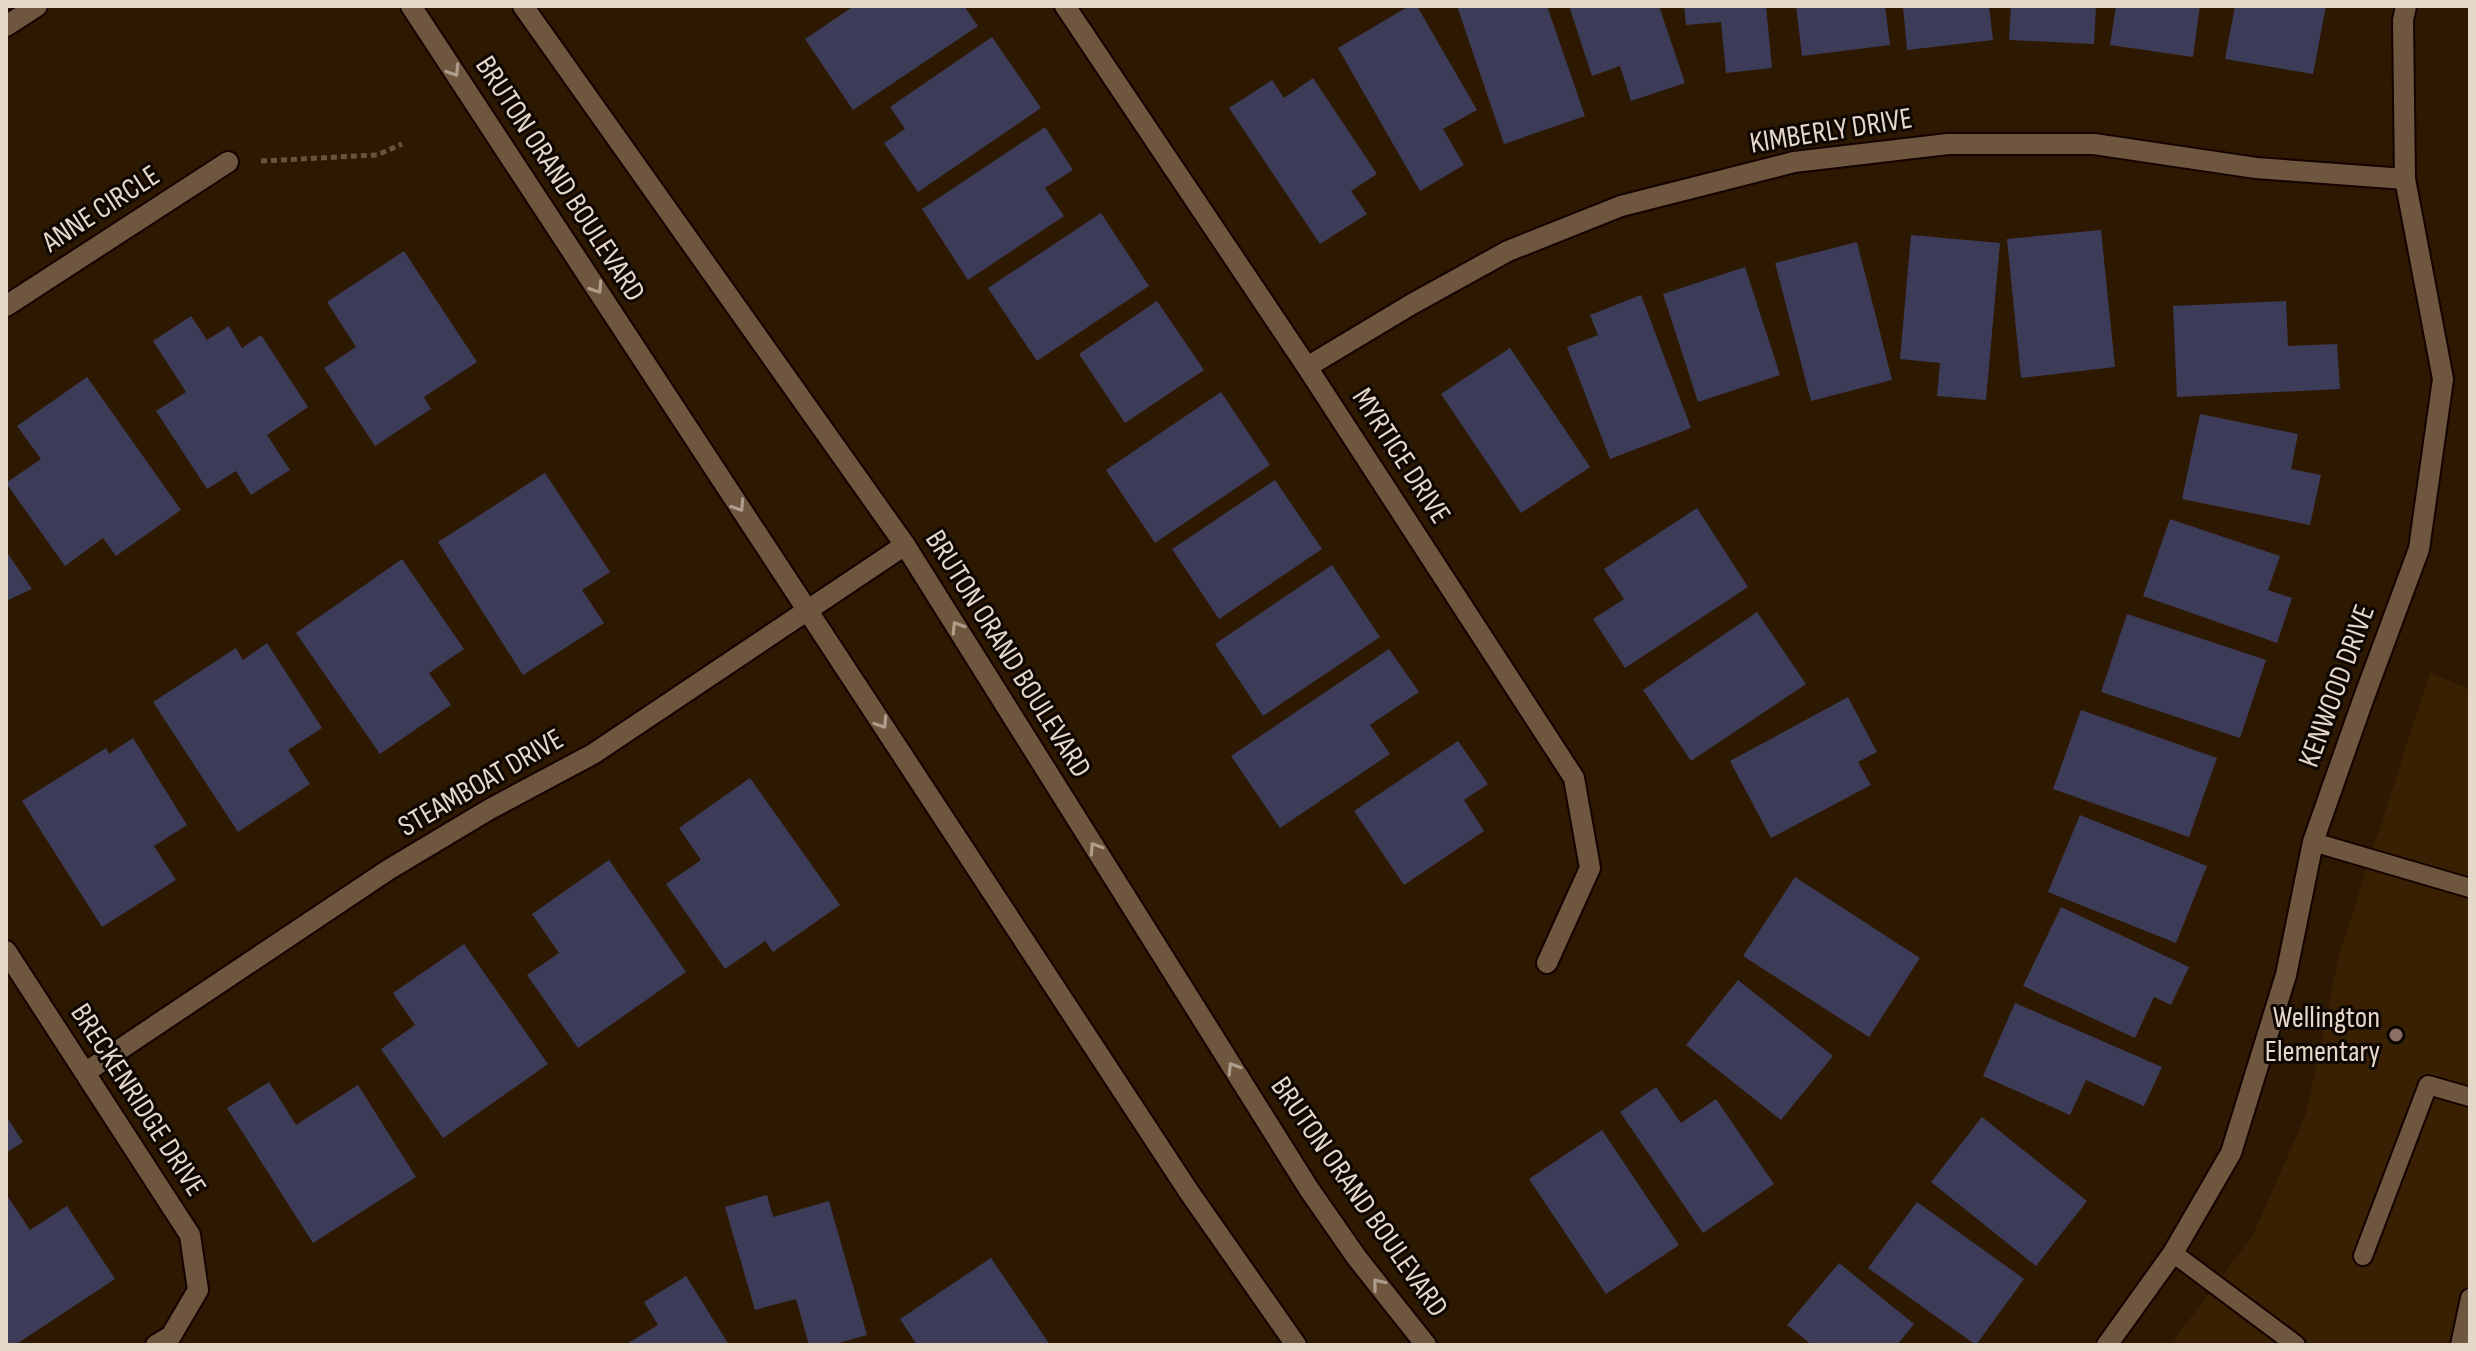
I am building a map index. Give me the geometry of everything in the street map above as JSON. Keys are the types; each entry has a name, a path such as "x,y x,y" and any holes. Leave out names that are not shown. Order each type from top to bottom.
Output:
{"street":[{"path":"6,26 37,6"},
{"name":"BRUTON ORAND BOULEVARD","path":"411,6 1189,1192 1296,1345"},
{"name":"BRUTON ORAND BOULEVARD","path":"523,6 905,545 1309,1189 1357,1258 1426,1345"},
{"name":"MYRTICE DRIVE","path":"1065,6 1307,367 1574,778 1590,868 1547,963"},
{"name":"KENWOOD DRIVE","path":"2107,1345 2173,1253 2231,1153 2286,975 2313,842 2419,549 2443,379 2405,179 2403,20 2406,6"},
{"name":"KIMBERLY DRIVE","path":"1307,367 1508,251 1621,206 1794,162 1948,144 2094,144 2256,168 2405,179"},
{"name":"ANNE CIRCLE","path":"6,306 228,162"},
{"name":"STEAMBOAT DRIVE","path":"86,1072 388,870 490,809 593,754 905,545"},
{"name":"BRECKENRIDGE DRIVE","path":"6,951 190,1235 198,1290 171,1336 156,1345"}],"lane":[{"path":"2313,842 2470,888"},
{"path":"2363,1256 2428,1085 2470,1097"},
{"path":"2173,1253 2296,1345"},
{"path":"2460,1345 2470,1298"}],"path":[{"path":"228,162 377,155 402,144"}],"shaded area":[{"name":"Wellington Elementary","path":"2430,672 2470,690 2470,1345 2170,1345 2253,1235 2306,1114 2339,955"}],"building":[{"path":"854,6 964,6 978,26 853,110 805,39"},
{"path":"1409,6 1417,6 1477,110 1443,129 1464,165 1420,191 1338,48"},
{"path":"1457,6 1547,6 1585,116 1504,144"},
{"path":"1569,6 1659,6 1685,83 1631,101 1620,66 1592,76"},
{"path":"1684,6 1766,6 1772,68 1726,73 1721,22 1686,25"},
{"path":"1796,6 1885,6 1890,45 1802,56"},
{"path":"1903,6 1989,6 1993,40 1907,50"},
{"path":"2011,6 2096,6 2094,44 2009,40"},
{"path":"2116,6 2200,6 2193,57 2110,45"},
{"path":"2235,6 2326,6 2313,74 2225,59"},
{"path":"992,37 1041,108 918,192 884,143 905,129 890,107"},
{"path":"1313,78 1377,174 1351,191 1367,214 1320,244 1229,108 1272,80 1284,98"},
{"path":"1045,127 1073,170 1045,188 1064,216 968,280 922,209"},
{"path":"1101,213 1149,286 1037,361 988,288"},
{"path":"2101,230 2115,367 2021,378 2007,239"},
{"path":"1911,235 2000,243 1986,400 1937,396 1940,363 1900,359"},
{"path":"1857,242 1892,380 1811,401 1775,263"},
{"path":"404,251 477,362 424,397 431,409 375,446 324,368 356,347 327,302"},
{"path":"1745,267 1780,375 1698,402 1663,294"},
{"path":"1641,295 1691,428 1610,459 1567,347 1598,335 1590,315"},
{"path":"1157,301 1204,370 1125,423 1079,354"},
{"path":"2286,301 2288,346 2337,344 2340,389 2177,397 2173,306"},
{"path":"191,316 207,340 229,326 242,348 261,335 308,407 267,435 290,470 251,495 236,471 207,489 156,411 186,392 153,341"},
{"path":"1510,348 1590,467 1521,513 1441,394"},
{"path":"87,377 181,510 116,556 103,538 65,566 6,483 41,459 17,426"},
{"path":"1221,392 1270,465 1155,543 1106,470"},
{"path":"2200,414 2298,434 2291,469 2321,475 2310,525 2182,499"},
{"path":"545,473 610,572 582,590 604,623 523,675 438,542"},
{"path":"1275,480 1322,549 1219,619 1172,549"},
{"path":"1697,508 1748,587 1625,668 1593,619 1624,599 1604,569"},
{"path":"2170,519 2280,556 2268,590 2292,598 2277,643 2143,596"},
{"path":"6,551 32,589 6,601"},
{"path":"402,559 464,649 429,673 451,705 380,754 296,633"},
{"path":"1332,565 1380,637 1263,716 1215,644"},
{"path":"1757,612 1806,684 1691,761 1643,690"},
{"path":"2127,614 2266,660 2240,738 2101,692"},
{"path":"267,643 322,728 288,750 310,784 238,832 153,702 236,648 243,660"},
{"path":"1389,649 1419,692 1370,725 1390,754 1280,828 1231,756"},
{"path":"1848,697 1877,752 1858,762 1871,785 1771,838 1730,761"},
{"path":"2081,710 2217,758 2189,837 2053,789"},
{"path":"133,738 187,825 154,846 176,880 102,927 22,801 106,748 109,754"},
{"path":"1458,741 1488,784 1464,800 1484,831 1404,885 1354,811"},
{"path":"750,778 840,905 773,952 765,941 725,969 666,884 701,860 679,828"},
{"path":"2080,815 2207,866 2176,943 2048,892"},
{"path":"609,860 686,972 578,1048 527,975 559,953 532,914"},
{"path":"1795,877 1920,958 1869,1037 1743,956"},
{"path":"2061,907 2189,967 2171,1005 2154,997 2135,1038 2023,986"},
{"path":"464,944 548,1064 443,1138 381,1049 415,1025 393,993"},
{"path":"1738,980 1833,1056 1781,1120 1686,1045"},
{"path":"2015,1003 2162,1067 2144,1106 2086,1080 2070,1115 1983,1076"},
{"path":"269,1082 296,1125 358,1085 416,1177 313,1243 227,1108"},
{"path":"1656,1087 1681,1123 1716,1099 1774,1184 1703,1233 1620,1112"},
{"path":"6,1116 23,1142 6,1153"},
{"path":"1982,1117 2087,1201 2036,1266 1931,1182"},
{"path":"1602,1130 1679,1245 1606,1294 1529,1179"},
{"path":"6,1194 30,1230 67,1206 115,1279 15,1345 6,1345"},
{"path":"767,1195 773,1217 829,1201 867,1335 832,1345 809,1345 796,1299 755,1310 725,1207"},
{"path":"1917,1202 2024,1279 1976,1345 1868,1268"},
{"path":"991,1258 1050,1345 917,1345 900,1319"},
{"path":"1839,1263 1914,1324 1897,1345 1812,1345 1787,1325"},
{"path":"686,1276 729,1345 625,1345 658,1325 644,1302"}],"place":[{"name":"Wellington Elementary","path":"2396,1035"}]}
